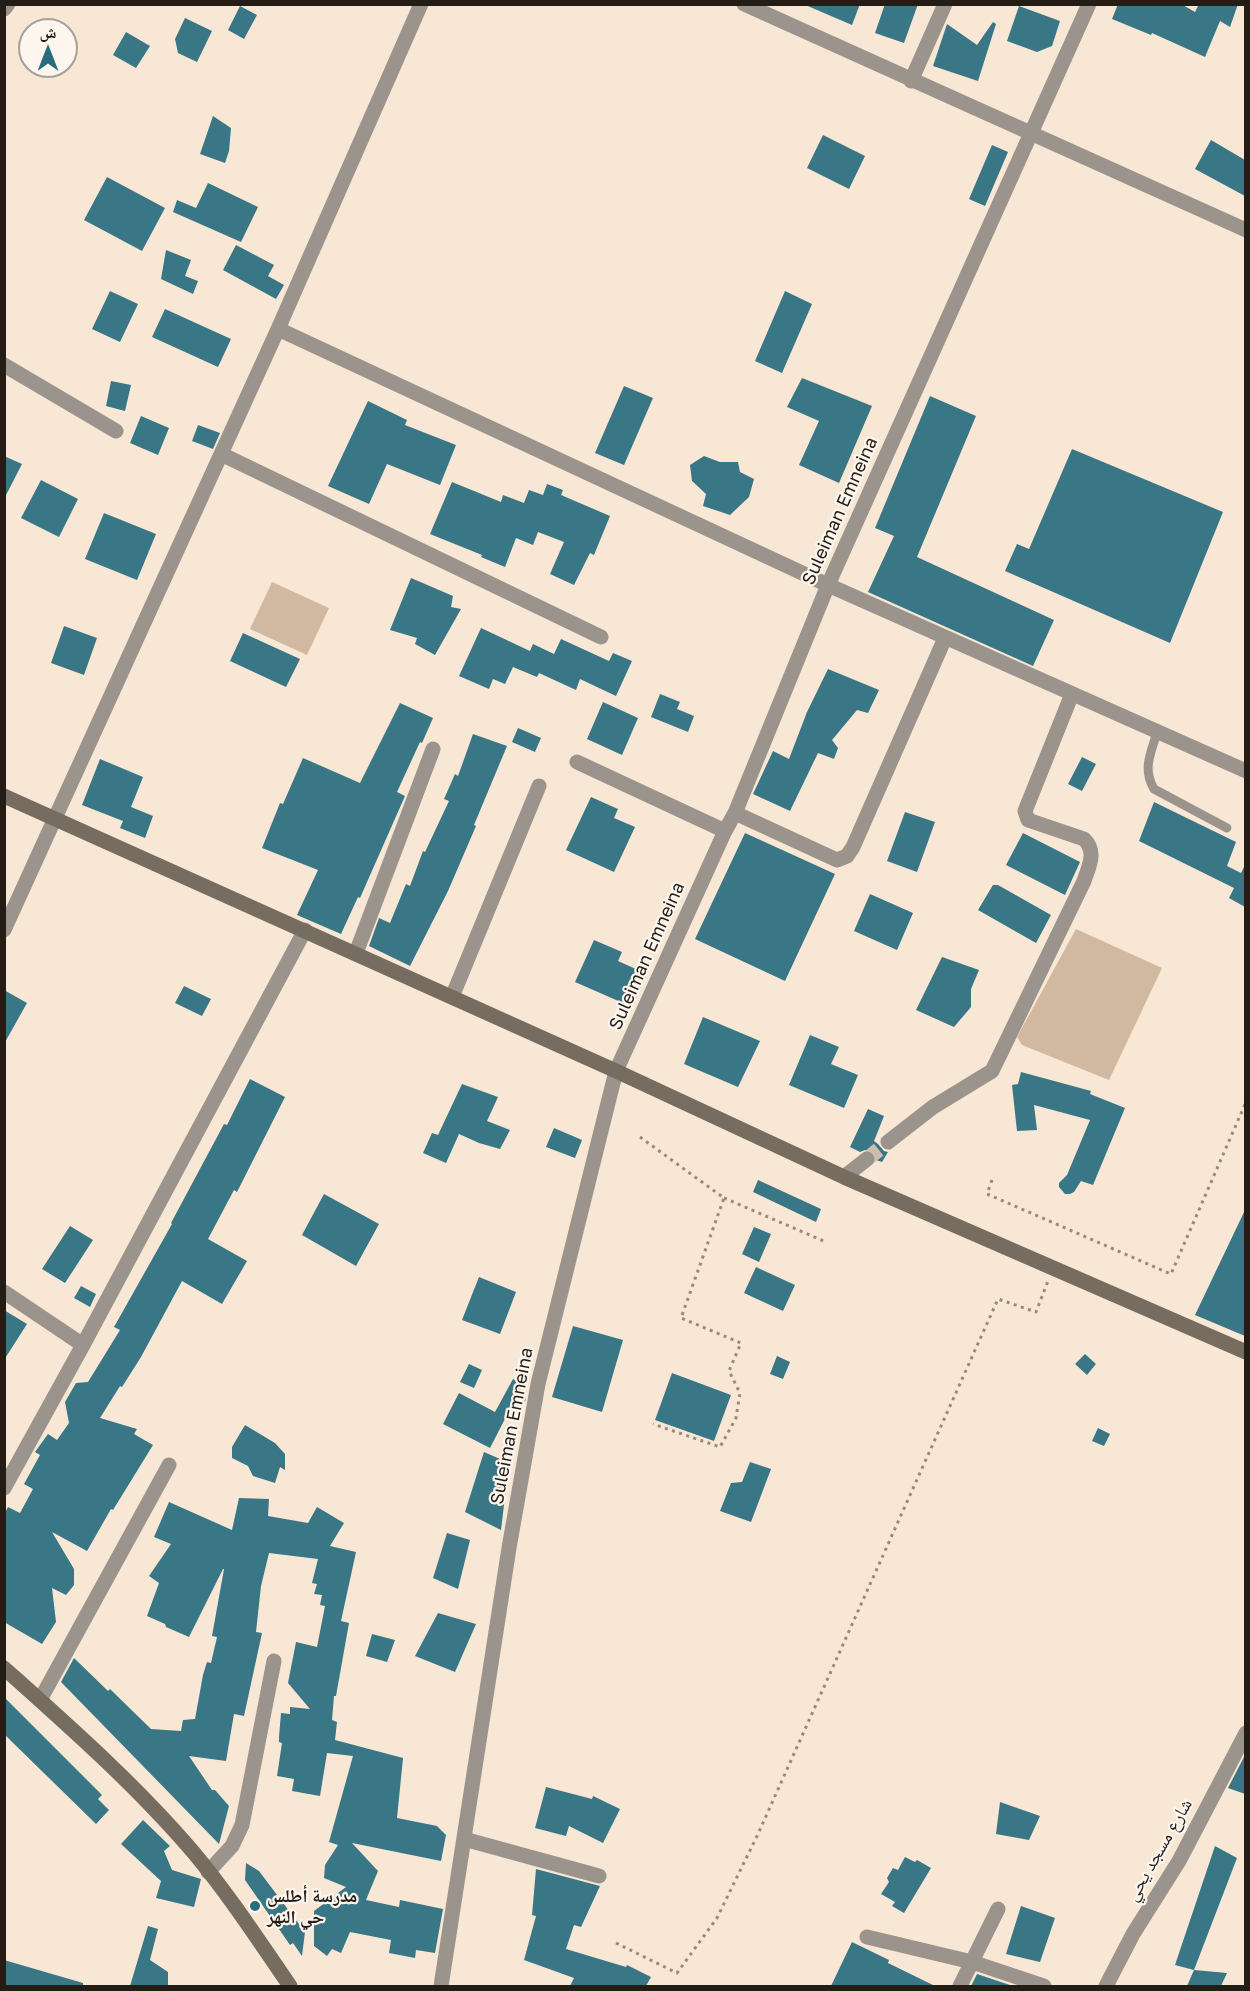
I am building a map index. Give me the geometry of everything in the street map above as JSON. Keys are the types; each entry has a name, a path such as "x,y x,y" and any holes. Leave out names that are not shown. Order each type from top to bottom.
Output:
{"street":[{"path":"4,9 8,4"},
{"path":"4,930 57,819 278,329 421,4"},
{"path":"744,4 910,81 1245,230"},
{"path":"910,81 945,4"},
{"name":"Suleiman Emneina","path":"441,1986 509,1548 538,1384 616,1071 724,831 735,813 828,585 1089,4"},
{"path":"278,329 828,585 1245,771"},
{"path":"4,365 116,431"},
{"path":"221,454 601,637"},
{"path":"735,813 837,860 847,856 945,638"},
{"path":"888,1142 933,1107 992,1071 1084,881 1092,855 1089,843 1084,839 1028,820 1025,811 1072,694"},
{"path":"356,953 433,749"},
{"path":"577,762 724,831"},
{"path":"452,997 539,786"},
{"path":"4,796 356,953 844,1177 1245,1352"},
{"path":"4,1488 83,1345 304,930"},
{"path":"844,1177 867,1159"},
{"path":"4,1292 83,1345"},
{"path":"40,1700 169,1465"},
{"path":"208,1872 232,1846 242,1825 274,1661"},
{"path":"4,1668 154,1810 194,1853 247,1922 290,1986"},
{"name":"شارع مسجد يحي","path":"1106,1986 1133,1934 1179,1861 1245,1734"},
{"path":"464,1839 598,1876"},
{"path":"960,1986 998,1909"},
{"path":"867,1938 972,1962 1044,1986"}],"lane":[{"path":"1157,732 1147,767 1147,778 1154,789 1227,828"}],"path":[{"path":"992,1180 987,1194 1171,1274 1245,1102"},
{"path":"640,1137 724,1198 826,1242"},
{"path":"653,1424 720,1447 736,1418 740,1393 729,1371 741,1343 681,1318 724,1198"},
{"path":"616,1943 677,1973 717,1918 758,1834 998,1299 1036,1312 1053,1268"}],"shaded area":[{"path":"272,582 329,608 307,655 250,629"},
{"path":"1076,929 1162,968 1109,1080 1022,1045 1017,1037"}],"building":[{"path":"803,4 860,4 852,25"},
{"path":"885,4 918,4 904,43 875,33"},
{"path":"1118,4 1181,4 1195,12 1199,4 1238,4 1230,27 1220,21 1205,57 1152,33 1151,35 1112,19"},
{"path":"240,6 257,15 244,39 228,30"},
{"path":"1019,6 1060,21 1052,46 1037,52 1007,41"},
{"path":"185,18 212,31 197,62 178,53 175,39"},
{"path":"993,22 996,24 978,81 933,66 947,24 977,45"},
{"path":"126,32 150,46 136,68 113,55"},
{"path":"213,116 231,128 229,151 225,163 200,154"},
{"path":"823,135 865,156 849,189 807,168"},
{"path":"1211,140 1245,160 1245,196 1195,169"},
{"path":"992,145 1008,152 985,206 969,199"},
{"path":"107,177 165,208 142,251 84,220"},
{"path":"208,183 258,207 241,242 173,212 177,200 196,208"},
{"path":"236,245 274,265 268,276 284,285 276,299 223,270"},
{"path":"166,250 191,260 185,276 198,281 193,294 161,279"},
{"path":"110,291 138,304 120,342 92,329"},
{"path":"785,291 812,304 782,373 755,361"},
{"path":"165,309 231,339 218,367 152,337"},
{"path":"802,378 872,406 839,483 799,465 819,421 787,407"},
{"path":"111,381 131,385 125,411 106,406"},
{"path":"624,386 653,398 624,465 595,453"},
{"path":"930,396 976,416 917,557 1054,620 1033,666 868,592 894,536 875,528"},
{"path":"368,401 407,420 405,425 456,445 440,485 387,464 369,504 328,486"},
{"path":"141,416 169,428 158,455 130,443"},
{"path":"198,425 220,433 213,449 192,441"},
{"path":"1072,449 1223,512 1170,643 1005,571 1017,544 1029,549"},
{"path":"4,456 22,464 4,499"},
{"path":"704,456 720,462 738,462 740,472 754,479 749,497 730,515 703,506 706,494 692,481 690,465"},
{"path":"41,480 78,499 59,537 21,518"},
{"path":"452,482 501,502 503,495 524,503 529,490 543,495 547,484 563,490 561,495 610,516 594,555 590,553 574,585 550,574 564,542 538,532 533,545 516,538 505,567 430,534"},
{"path":"104,513 156,534 137,580 85,559"},
{"path":"411,578 453,596 451,607 461,609 435,655 415,644 417,638 390,630"},
{"path":"64,626 97,638 84,675 51,663"},
{"path":"481,628 530,651 533,644 554,654 561,639 609,661 613,653 632,661 616,696 580,679 576,690 539,673 537,677 513,667 505,684 493,679 489,689 459,676"},
{"path":"243,633 300,659 286,687 230,661"},
{"path":"828,669 879,690 868,713 857,710 832,740 838,748 834,759 818,753 790,811 753,794 773,751 789,759 807,712"},
{"path":"660,694 680,702 677,709 694,716 688,732 651,717"},
{"path":"603,702 638,718 622,755 587,739"},
{"path":"400,703 433,718 397,792 405,796 360,898 358,897 341,934 297,915 318,870 262,848 280,803 283,804 303,758 360,783"},
{"path":"518,728 541,738 535,752 512,742"},
{"path":"473,734 507,746 448,891 410,966 369,946 379,918 390,923 406,884 410,886 423,851 425,852 449,801 444,799 455,774 458,776"},
{"path":"1082,757 1096,764 1082,791 1068,784"},
{"path":"100,759 143,777 131,807 153,816 145,838 120,828 123,821 82,805"},
{"path":"591,797 618,809 614,818 635,827 614,872 566,850"},
{"path":"1154,802 1236,842 1227,866 1241,873 1245,865 1245,907 1229,898 1234,888 1139,841"},
{"path":"905,812 935,822 917,872 887,861"},
{"path":"745,833 835,874 785,981 695,939"},
{"path":"1023,833 1080,862 1065,895 1006,865"},
{"path":"993,885 998,885 1051,915 1036,943 978,910"},
{"path":"870,894 913,913 897,950 854,931"},
{"path":"594,940 622,952 618,961 647,974 632,1007 575,982"},
{"path":"942,957 979,970 971,989 971,1007 954,1027 916,1010"},
{"path":"184,986 211,999 202,1016 175,1003"},
{"path":"4,990 27,1003 4,1044"},
{"path":"703,1017 760,1041 738,1087 684,1064"},
{"path":"810,1035 839,1047 831,1064 858,1075 844,1108 789,1085"},
{"path":"1021,1072 1091,1091 1090,1094 1125,1108 1093,1185 1081,1181 1070,1194 1065,1194 1059,1187 1059,1183 1067,1175 1090,1120 1034,1105 1037,1130 1017,1131 1012,1085 1018,1084"},
{"path":"250,1079 285,1097 237,1192 234,1190 208,1239 247,1261 222,1304 182,1281 141,1357 100,1418 137,1429 134,1434 153,1445 113,1510 111,1509 87,1551 52,1532 74,1569 74,1585 66,1595 52,1588 56,1622 42,1644 4,1622 4,1515 8,1507 20,1513 33,1489 24,1484 40,1455 35,1452 48,1434 57,1440 69,1423 65,1402 76,1383 88,1382 120,1330 114,1327 172,1224 224,1124 227,1125"},
{"path":"462,1084 498,1097 487,1121 510,1130 500,1149 459,1134 446,1163 423,1153 432,1133 438,1135"},
{"path":"868,1109 884,1116 874,1141 888,1152 882,1162 876,1160 871,1150 860,1152 850,1147"},
{"path":"554,1128 582,1140 575,1158 546,1147"},
{"path":"758,1180 821,1209 816,1222 753,1192"},
{"path":"324,1194 379,1224 356,1266 302,1235"},
{"path":"1245,1210 1245,1336 1195,1315"},
{"path":"70,1226 93,1240 65,1283 42,1269"},
{"path":"754,1227 771,1234 759,1262 742,1254"},
{"path":"756,1267 795,1285 783,1311 744,1293"},
{"path":"479,1277 516,1292 500,1334 462,1320"},
{"path":"81,1286 96,1294 90,1307 74,1298"},
{"path":"4,1310 27,1324 4,1360"},
{"path":"573,1326 623,1340 602,1412 552,1397"},
{"path":"1085,1354 1096,1364 1087,1375 1075,1364"},
{"path":"777,1356 790,1362 783,1379 770,1374"},
{"path":"469,1364 482,1370 474,1388 460,1382"},
{"path":"672,1373 731,1395 714,1441 655,1420"},
{"path":"513,1379 523,1385 518,1394 526,1399 515,1417 508,1413 490,1448 443,1424 459,1393 495,1412"},
{"path":"245,1425 275,1443 285,1454 285,1470 280,1467 275,1483 253,1476 248,1466 232,1458 232,1447"},
{"path":"1098,1428 1110,1434 1104,1446 1092,1441"},
{"path":"484,1452 509,1463 501,1530 465,1512"},
{"path":"750,1462 771,1469 751,1522 720,1511 731,1483 742,1482"},
{"path":"239,1498 269,1499 268,1516 308,1523 317,1507 344,1523 330,1546 356,1552 341,1621 349,1623 336,1696 334,1696 332,1720 337,1722 335,1740 403,1758 397,1818 437,1826 446,1835 441,1861 352,1843 378,1871 366,1900 399,1907 400,1900 443,1909 435,1953 416,1950 415,1958 389,1953 391,1940 350,1932 341,1953 332,1949 327,1956 314,1946 314,1911 346,1887 324,1878 325,1865 338,1845 329,1842 353,1756 327,1753 320,1796 292,1791 294,1779 277,1776 282,1743 279,1742 281,1713 290,1714 290,1707 310,1709 288,1683 296,1642 317,1647 325,1606 320,1605 322,1595 314,1594 317,1584 312,1583 318,1559 269,1553 261,1586 256,1632 262,1633 244,1716 234,1714 226,1761 189,1756 212,1790 215,1790 229,1806 219,1844 61,1682 74,1658 151,1729 181,1731 183,1720 195,1719 203,1675 207,1662 211,1663 217,1637 212,1636 224,1569 189,1637 166,1627 165,1624 147,1616 159,1583 149,1576 171,1544 154,1537 169,1502 232,1530"},
{"path":"447,1533 470,1540 458,1589 433,1578"},
{"path":"438,1613 476,1624 455,1672 415,1656"},
{"path":"372,1634 395,1640 387,1662 366,1656"},
{"path":"4,1697 102,1795 98,1799 109,1810 96,1824 4,1734"},
{"path":"1245,1755 1245,1794 1228,1788"},
{"path":"546,1787 592,1799 593,1796 620,1809 603,1843 569,1826 566,1836 535,1828"},
{"path":"1000,1802 1040,1816 1029,1840 996,1834"},
{"path":"143,1820 170,1846 164,1851 172,1870 201,1879 194,1907 156,1898 161,1881 121,1844"},
{"path":"1215,1846 1237,1858 1194,1970 1175,1965"},
{"path":"905,1857 915,1862 917,1860 931,1868 904,1913 892,1906 895,1902 881,1894 889,1882 887,1878 893,1868 898,1870"},
{"path":"246,1863 259,1871 305,1932 302,1956 293,1943 290,1945 245,1880"},
{"path":"536,1869 600,1886 581,1927 574,1925 566,1949 626,1967 627,1965 651,1977 646,1986 570,1986 574,1978 524,1960 536,1916 532,1915"},
{"path":"1021,1906 1055,1918 1040,1962 1006,1954"},
{"path":"148,1926 158,1929 150,1960 168,1972 168,1986 130,1986"},
{"path":"852,1942 889,1960 888,1963 935,1986 831,1986"},
{"path":"4,1960 83,1983 83,1986 4,1986"},
{"path":"1194,1970 1227,1973 1221,1986 1187,1986"},
{"path":"977,1974 1010,1985 1010,1986 971,1986"}],"tunnel":[{"path":"867,1159 888,1142"}],"place":[{"name":"مدرسة أطلس حي النهر","path":"255,1906"}]}
